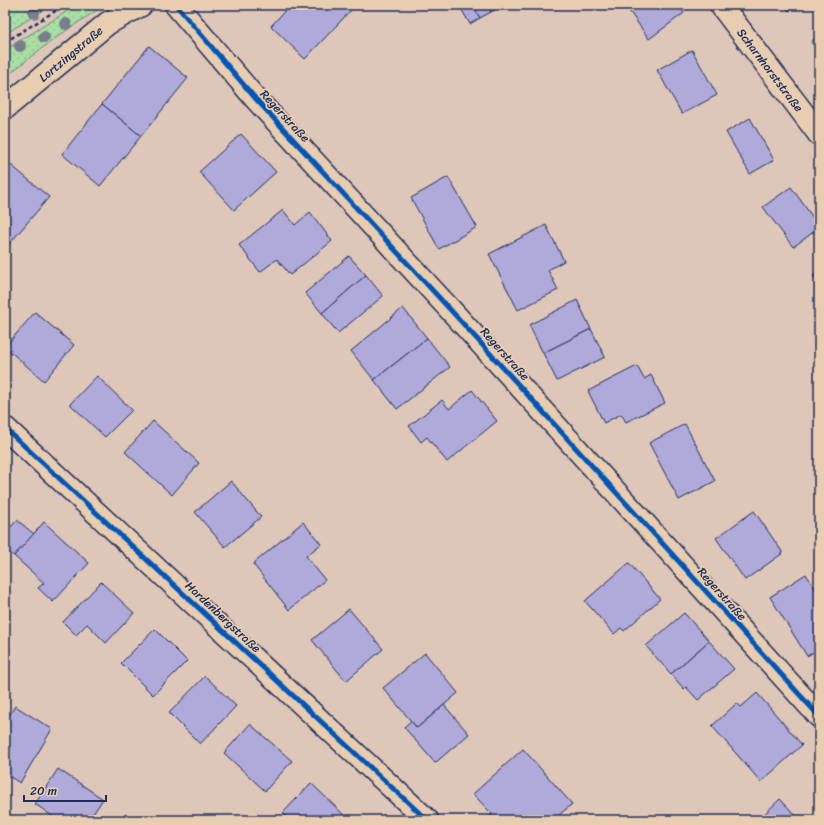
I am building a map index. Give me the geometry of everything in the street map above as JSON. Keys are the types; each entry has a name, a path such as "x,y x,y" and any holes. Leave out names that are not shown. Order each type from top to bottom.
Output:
{"street":[{"name":"Lortzingstraße","path":"5,108 108,23 141,5"},
{"name":"Regerstraße","path":"176,5 255,98 457,317 819,716"},
{"name":"Scharnhorststraße","path":"721,5 819,134"},
{"name":"Hardenbergstraße","path":"5,428 427,820"}],"path":[{"path":"5,42 65,5"}],"green space":[{"path":"5,5 52,5 5,34"},
{"path":"77,5 105,5 29,58 5,78 5,50"}],"building":[{"path":"290,5 347,5 352,9 305,59 271,26"},
{"path":"459,5 473,5 480,18 470,24"},
{"path":"473,5 487,5 491,12 480,18"},
{"path":"487,5 501,5 502,6 491,12"},
{"path":"625,5 678,5 684,13 649,39"},
{"path":"784,5 797,5 789,11"},
{"path":"819,35 819,53 811,42"},
{"path":"149,46 188,78 141,136 102,104"},
{"path":"692,50 717,95 682,114 657,70"},
{"path":"102,104 141,136 100,186 62,154"},
{"path":"750,118 774,160 750,174 726,132"},
{"path":"241,134 276,172 234,210 199,172"},
{"path":"11,165 49,197 5,249 5,172"},
{"path":"448,177 477,227 439,249 411,198"},
{"path":"791,187 819,226 819,228 793,247 763,207"},
{"path":"283,210 295,225 310,212 332,241 290,275 277,259 260,272 239,245"},
{"path":"546,225 564,261 548,270 558,290 518,310 489,254"},
{"path":"349,256 366,275 322,313 305,293"},
{"path":"819,271 819,284 813,276"},
{"path":"366,275 383,296 338,333 322,313"},
{"path":"577,300 591,329 543,353 529,325"},
{"path":"403,308 427,338 374,380 351,351"},
{"path":"35,312 74,345 44,381 5,347"},
{"path":"591,329 605,357 557,381 543,353"},
{"path":"427,338 450,367 397,409 374,380"},
{"path":"637,366 644,379 651,375 665,403 626,422 621,414 604,423 588,391"},
{"path":"97,376 132,410 105,437 70,404"},
{"path":"472,390 497,421 447,462 427,437 421,442 409,426 442,400 449,409"},
{"path":"153,421 199,463 172,495 125,452"},
{"path":"685,424 715,481 679,500 649,443"},
{"path":"231,481 261,517 225,547 195,512"},
{"path":"754,511 783,553 745,580 716,538"},
{"path":"17,520 34,534 14,556 5,549 5,534"},
{"path":"44,522 89,563 53,602 38,588 44,583 14,556"},
{"path":"303,522 321,544 306,556 325,580 289,610 253,564"},
{"path":"629,563 660,599 624,631 621,628 614,634 585,601"},
{"path":"806,574 819,595 819,649 807,656 770,597"},
{"path":"101,582 134,613 106,643 87,624 76,635 63,622"},
{"path":"349,609 383,649 346,681 312,640"},
{"path":"684,613 709,641 671,674 646,646"},
{"path":"155,629 187,661 153,695 121,663"},
{"path":"709,641 734,669 698,700 686,687 684,689 671,674"},
{"path":"425,653 458,693 417,728 383,688"},
{"path":"205,676 236,706 200,744 169,713"},
{"path":"757,693 802,745 761,782 712,726 737,703 741,707"},
{"path":"444,705 469,734 435,763 404,727 411,721 417,728"},
{"path":"15,706 52,729 20,783 5,774 5,723"},
{"path":"250,724 292,761 265,791 224,753"},
{"path":"523,749 572,804 553,820 486,820 492,814 473,794"},
{"path":"58,769 103,799 89,820 58,820 35,804"},
{"path":"311,783 348,819 347,820 290,820 283,813"},
{"path":"780,799 800,820 758,820"}],"cycle path":[{"path":"176,5 255,98 457,317 819,716"},
{"path":"5,428 427,820"}]}
